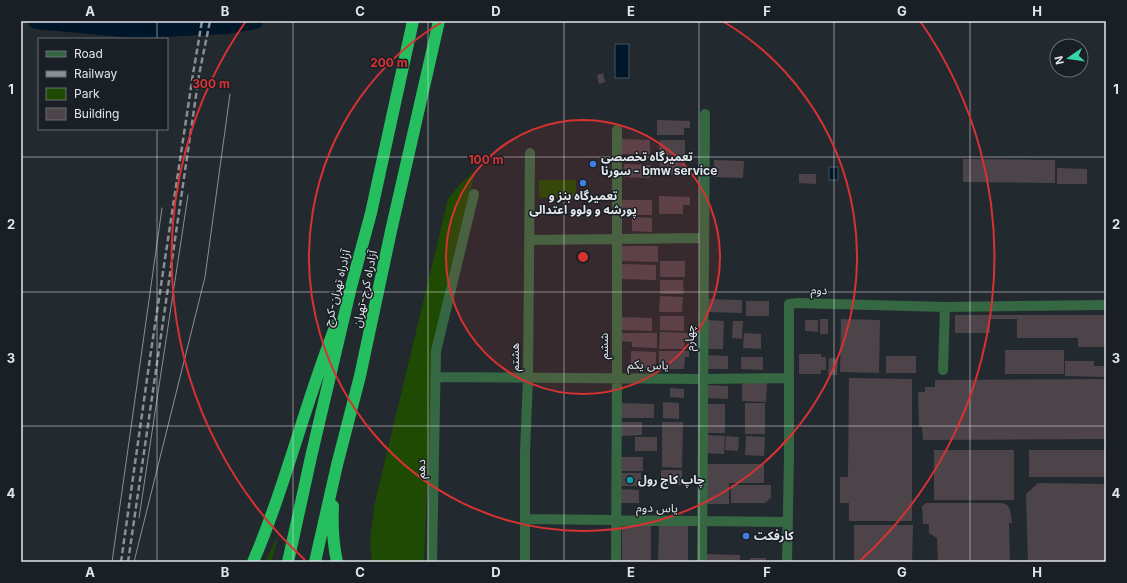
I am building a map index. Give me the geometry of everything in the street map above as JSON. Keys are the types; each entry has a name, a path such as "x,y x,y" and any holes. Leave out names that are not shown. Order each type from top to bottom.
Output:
{"highway":[{"name":"آزادراه تهران-کرج","path":"288,562 351,287 371,213 413,21"},
{"name":"آزادراه کرج-تهران","path":"315,562 337,465 362,368 391,231 440,21"},
{"path":"253,562 265,533 319,370 351,287"},
{"path":"337,465 332,517 334,546 337,562"}],"street":[{"name":"چهارم","path":"702,562 705,114"},
{"name":"ششم","path":"616,562 617,130"},
{"name":"هشتم","path":"525,562 525,452 528,378 530,153"},
{"name":"دهم","path":"432,562 436,351 474,194"},
{"path":"529,240 704,238"},
{"name":"دوم","path":"787,562 790,304 945,307 1106,305"},
{"path":"943,370 945,307"},
{"name":"یاس یکم","path":"435,377 703,379 789,378"},
{"name":"یاس دوم","path":"525,519 788,522"}],"green space":[{"path":"475,171 455,253 432,376 424,562 372,562 370,540 375,502 448,199 461,183"},
{"path":"539,180 576,180 576,197 539,198"},
{"path":"279,534 271,562 265,562"}],"water":[{"path":"615,44 629,44 629,78 615,78"},
{"path":"829,167 838,167 838,180 829,180"}],"building":[{"path":"603,73 605,82 599,84 597,75"},
{"path":"657,120 690,121 690,128 684,128 684,135 657,135"},
{"path":"622,139 650,140 650,154 622,154"},
{"path":"660,140 685,140 685,156 659,155"},
{"path":"660,158 685,159 684,175 660,174"},
{"path":"963,159 1055,160 1055,183 963,182"},
{"path":"714,160 744,161 743,178 714,177"},
{"path":"624,164 651,165 650,178 623,177"},
{"path":"1057,168 1087,169 1087,184 1057,184"},
{"path":"799,174 816,174 816,184 799,183"},
{"path":"659,196 690,197 690,205 683,205 683,214 659,214"},
{"path":"621,200 652,200 652,215 622,215"},
{"path":"632,217 652,218 652,232 632,231"},
{"path":"622,246 658,246 658,262 622,261"},
{"path":"660,261 685,261 685,277 660,277"},
{"path":"622,264 656,265 656,280 622,279"},
{"path":"660,280 683,280 684,294 660,294"},
{"path":"660,296 683,297 682,312 659,312"},
{"path":"706,299 742,300 742,313 706,312"},
{"path":"746,301 769,301 769,316 746,316"},
{"path":"955,315 1106,315 1106,347 1078,347 1078,338 1017,338 1017,319 990,319 990,333 955,333"},
{"path":"660,316 684,316 684,331 660,330"},
{"path":"621,317 652,318 652,331 621,330"},
{"path":"820,319 828,319 828,334 820,334"},
{"path":"841,319 880,320 879,373 840,372"},
{"path":"708,320 724,321 723,349 707,349"},
{"path":"805,320 818,320 818,332 805,331"},
{"path":"733,321 743,321 742,339 732,338"},
{"path":"660,332 689,333 689,339 685,339 684,349 659,349"},
{"path":"620,333 657,333 657,348 632,347 632,342 620,341"},
{"path":"744,333 761,334 761,349 743,348"},
{"path":"1005,350 1064,350 1064,374 1005,374"},
{"path":"631,351 656,352 656,368 631,368"},
{"path":"659,351 689,351 689,357 685,357 684,369 659,369"},
{"path":"799,354 821,354 821,357 826,357 826,370 821,370 821,374 799,374"},
{"path":"705,355 728,356 728,369 708,369"},
{"path":"886,356 916,356 916,373 886,373"},
{"path":"741,357 763,357 763,370 741,369"},
{"path":"829,358 838,358 837,375 828,375"},
{"path":"1065,361 1094,361 1094,366 1106,366 1106,377 1065,376"},
{"path":"849,378 912,379 912,521 849,521 849,503 840,503 840,477 848,477"},
{"path":"1106,379 1106,439 923,440 922,427 919,427 918,392 925,392 925,387 935,387 935,380"},
{"path":"742,383 767,383 766,402 742,401"},
{"path":"707,385 728,386 728,399 706,398"},
{"path":"670,388 684,389 684,398 670,397"},
{"path":"663,402 679,403 679,419 663,418"},
{"path":"620,403 654,404 654,418 620,418"},
{"path":"745,403 765,403 765,434 745,434"},
{"path":"705,404 725,404 725,433 705,433"},
{"path":"619,422 642,422 642,435 620,436"},
{"path":"662,422 683,422 682,468 662,467"},
{"path":"706,435 725,436 724,454 705,453"},
{"path":"726,436 739,437 738,451 725,450"},
{"path":"746,436 765,437 764,456 745,455"},
{"path":"635,437 657,437 657,451 635,451"},
{"path":"934,450 1014,450 1014,500 934,500"},
{"path":"1029,450 1106,450 1106,477 1029,477"},
{"path":"620,457 643,457 643,471 620,471"},
{"path":"706,464 764,464 764,483 729,483 729,504 706,504"},
{"path":"661,470 682,470 682,485 661,486"},
{"name":"چاپ کاج رول","path":"619,473 641,473 641,486 619,486"},
{"path":"1038,483 1106,484 1106,562 1028,562 1026,494"},
{"path":"731,485 771,485 771,498 765,503 731,503"},
{"path":"620,489 639,490 639,503 620,503"},
{"path":"926,503 1002,503 1007,505 1010,509 1012,523 1009,523 1010,562 938,562 937,538 929,533 929,524 923,524 922,506"},
{"path":"622,525 651,526 651,562 622,562"},
{"path":"854,525 913,525 912,562 854,562"},
{"path":"659,526 688,526 688,562 658,562"},
{"path":"704,554 740,555 740,562 704,562"},
{"path":"750,558 766,558 766,562 750,562"}],"waterway":[{"path":"36,21 135,30 228,26 255,21"}],"tram line":[{"path":"134,562 205,277 230,94"},
{"path":"139,518 188,195"},
{"path":"112,562 162,208"}],"railway":[{"path":"121,562 150,358 202,21"},
{"path":"128,562 199,75 210,21"}],"place":[{"name":"تعمیرگاه تخصصی سورنا - bmw service","path":"593,164"},
{"name":"تعمیرگاه بنز و پورشه و ولوو اعتدالی","path":"583,183"},
{"name":"چاپ کاج رول","path":"630,480"},
{"name":"کارفکت","path":"746,536"}]}
